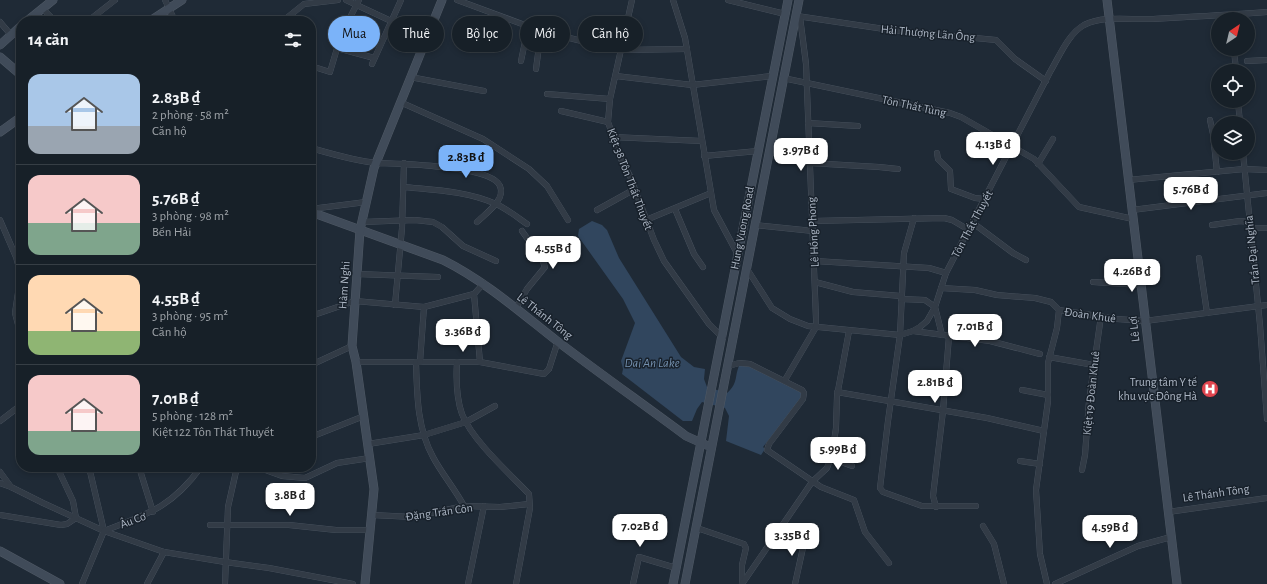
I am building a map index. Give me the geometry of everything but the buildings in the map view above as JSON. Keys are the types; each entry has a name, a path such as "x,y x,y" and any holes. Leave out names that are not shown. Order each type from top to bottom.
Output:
{"street":[{"path":"33,16 53,0"},
{"path":"94,16 115,0"},
{"path":"165,0 172,16"},
{"path":"157,16 182,0"},
{"path":"289,16 304,4 338,0"},
{"path":"346,0 358,2 388,19"},
{"path":"393,16 401,0"},
{"name":"Hàm Nghi","path":"366,584 374,489 356,362 352,346 360,230 376,163 442,0"},
{"path":"457,0 520,24"},
{"name":"Kiệt 38 Tôn Thất Thuyết","path":"629,16 632,0"},
{"path":"673,0 680,19 687,49 714,210 747,269"},
{"path":"728,0 798,17"},
{"name":"Hung Vuong Road","path":"701,444 788,0"},
{"name":"Hung Vuong Road","path":"712,446 729,366 783,78 798,17 799,0"},
{"name":"Lê Lợi","path":"1107,0 1177,584"},
{"path":"352,16 358,2"},
{"path":"42,8 49,16"},
{"name":"Tôn Thất Thuyết","path":"1255,14 1267,12"},
{"name":"Hải Thượng Lãn Ông","path":"798,17 891,30 996,40 1014,60 1046,81"},
{"name":"Lê Hồng Phong","path":"798,17 807,84 809,163 815,261 816,327"},
{"name":"Tôn Thất Thuyết","path":"747,269 772,308 790,319 808,326 900,335 913,331 927,321 935,307 946,273 1063,49 1078,30 1085,25 1109,19 1148,20 1211,18"},
{"path":"0,22 11,35"},
{"path":"380,45 388,28"},
{"path":"0,45 16,30"},
{"path":"643,50 687,49"},
{"path":"316,68 330,72 336,52"},
{"path":"348,52 373,61 377,52"},
{"path":"521,61 523,52"},
{"path":"536,69 538,52"},
{"name":"Kiệt 38 Tôn Thất Thuyết","path":"622,52 610,99 608,122 612,137 664,261 709,324 722,338"},
{"path":"0,57 16,71"},
{"path":"1247,61 1267,60"},
{"path":"616,76 692,85 772,76 783,78"},
{"path":"410,77 484,91"},
{"name":"Tôn Thất Tùng","path":"783,78 950,113 973,124 1034,159 1079,207 1133,219"},
{"path":"547,94 610,99"},
{"path":"400,102 483,139 529,169 548,186 568,220"},
{"path":"561,111 608,122"},
{"path":"1210,120 1211,124"},
{"path":"0,132 16,123"},
{"path":"808,123 858,126"},
{"path":"612,137 702,140"},
{"path":"1038,164 1054,139"},
{"path":"704,156 809,143"},
{"path":"316,149 376,163 404,163 466,170 493,178 498,183 501,190 500,196 496,204 477,222"},
{"path":"937,153 938,159 950,171 951,189 985,199"},
{"path":"1216,160 1216,172"},
{"name":"Trần Đại Nghĩa","path":"1243,160 1258,306 1264,335 1267,419"},
{"path":"395,305 402,221 404,163"},
{"path":"809,163 879,166 898,170"},
{"path":"1128,180 1244,169 1267,170"},
{"path":"404,187 451,192 496,204 527,224"},
{"path":"597,210 635,189"},
{"path":"646,220 711,193"},
{"path":"1132,210 1267,193"},
{"path":"316,208 366,202"},
{"path":"675,209 694,254 703,267"},
{"name":"Lê Thánh Tông","path":"316,214 443,260 484,283 558,341 686,436 701,444 712,446"},
{"path":"914,218 906,243 902,266 900,335 880,488 883,492 922,506 976,506"},
{"path":"813,221 944,218 952,220 969,230"},
{"path":"0,220 16,257"},
{"path":"362,222 425,221 438,224 463,246 496,261"},
{"path":"1212,225 1232,222 1267,228"},
{"path":"973,223 1012,253 1026,260"},
{"path":"755,225 813,231"},
{"path":"516,308 531,283 545,267 545,264 522,231"},
{"path":"1199,258 1207,313"},
{"path":"815,261 929,268 946,273"},
{"path":"357,274 398,274 438,277"},
{"path":"815,282 853,292 925,300 935,307 942,335"},
{"path":"1093,282 1141,285"},
{"path":"316,314 355,301 424,307 474,294 484,283"},
{"name":"Đoàn Khuê","path":"941,288 975,290 1035,298 1051,302 1059,310 1145,321 1267,306"},
{"path":"474,294 480,362"},
{"path":"16,306 16,317"},
{"path":"424,307 418,362 418,402 424,435 433,457 464,506"},
{"path":"1047,584 1040,554 1036,500 1048,395 1047,373 1049,357 1057,328 1059,310"},
{"name":"Kiệt 19 Đoàn Khuê","path":"1082,470 1101,316"},
{"path":"785,380 816,327"},
{"path":"742,584 812,482 827,468 836,428 837,392 849,331"},
{"path":"913,331 990,341 1040,354"},
{"path":"936,507 933,496 943,411 949,336"},
{"path":"356,362 480,362 544,374 549,369 558,341"},
{"path":"316,363 352,346"},
{"path":"1049,357 1094,365"},
{"path":"456,362 458,395 462,414 466,422 475,435 529,494 529,504 516,584"},
{"path":"729,366 738,363 747,363 785,380 802,390 804,393 803,399 769,444 767,450 812,482 854,500 865,532 889,563"},
{"path":"1022,390 1048,395"},
{"path":"837,392 890,403 987,418 1044,431"},
{"path":"368,444 424,435 466,422 495,406"},
{"path":"0,421 16,409"},
{"path":"316,435 364,416"},
{"path":"673,584 701,444"},
{"path":"685,584 712,446"},
{"path":"271,472 282,476 305,478 337,463 370,458"},
{"path":"830,458 852,466"},
{"path":"1020,461 1040,464"},
{"path":"0,472 11,487"},
{"path":"59,472 72,501 76,518"},
{"path":"90,472 104,531"},
{"path":"141,472 154,512"},
{"name":"Âu Cơ","path":"82,584 104,531 154,512 184,490 197,472"},
{"path":"225,584 226,524 229,499 236,472"},
{"path":"0,483 104,531 164,552 269,568 353,584"},
{"name":"Lê Thánh Tông","path":"1168,512 1267,498"},
{"name":"Đặng Trần Côn","path":"372,515 413,517 464,506 529,504"},
{"path":"468,584 484,506"},
{"path":"0,515 61,525 67,524 76,518"},
{"path":"210,525 289,525 336,530 370,530"},
{"path":"983,526 994,544 1004,584"},
{"path":"684,528 695,530 700,529 744,544 746,548 741,571 742,584"},
{"path":"795,584 806,534"},
{"path":"1055,584 1138,546 1171,536"},
{"path":"0,550 60,584"},
{"path":"147,584 164,552"},
{"path":"633,584 639,557 687,570"}],"water":[{"name":"Dai An Lake","path":"592,221 602,225 607,230 619,258 681,357 694,367 705,369 704,379 707,387 727,393 735,382 740,364 745,363 805,394 763,447 765,449 761,455 726,441 729,416 725,408 702,402 692,421 683,421 622,374 623,369 621,361 635,323 623,299 578,236 579,229"}],"place":[{"name":"Trung tâm Y tế khu vực Đông Hà","path":"1210,389"}]}
